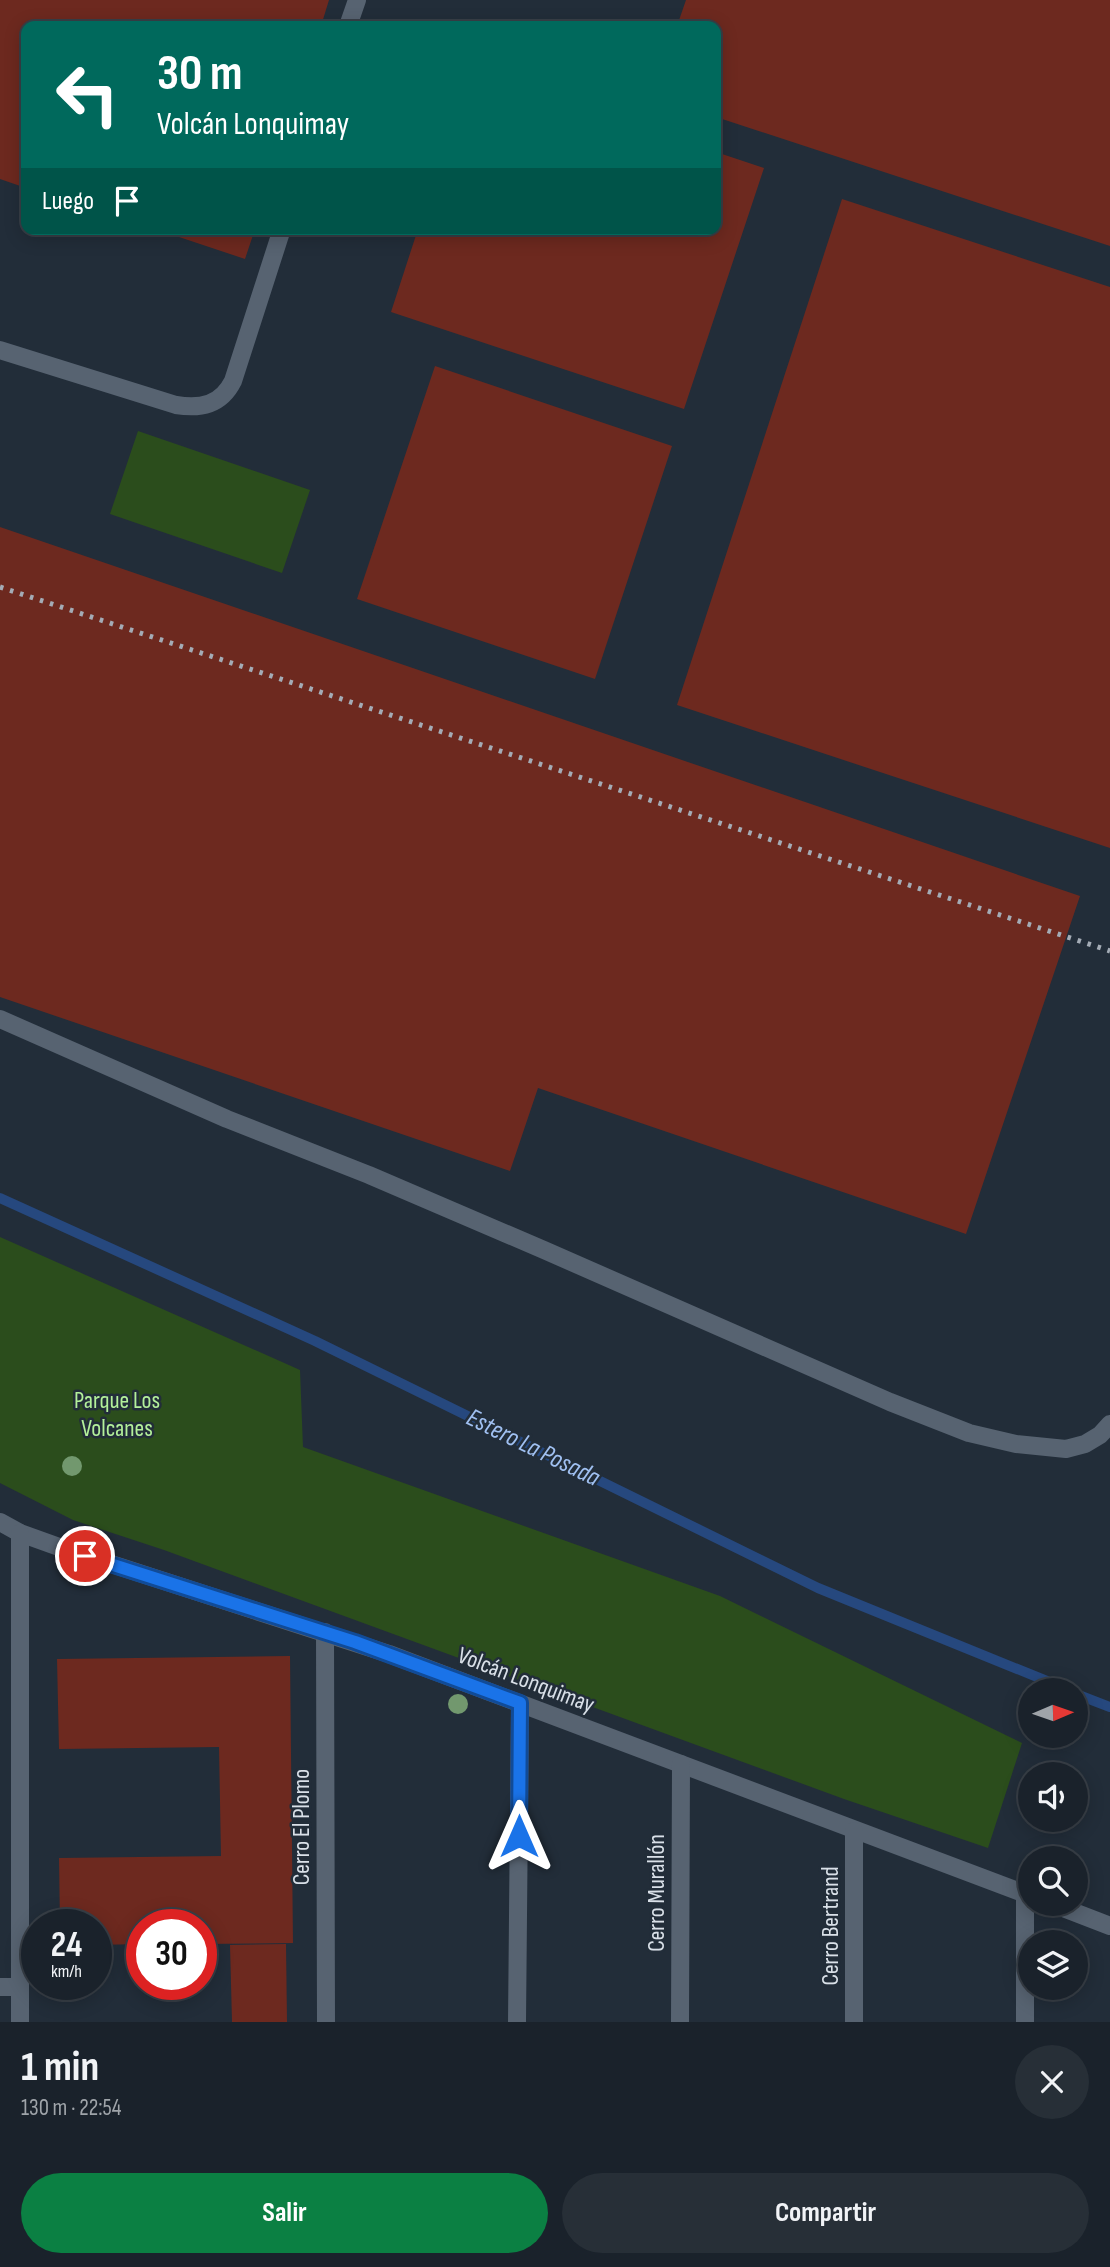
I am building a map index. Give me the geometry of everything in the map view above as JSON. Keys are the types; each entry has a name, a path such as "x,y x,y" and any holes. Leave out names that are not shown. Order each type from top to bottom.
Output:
{"street":[{"path":"350,21 356,0"},
{"path":"0,350 176,405 200,407 214,403 223,397 233,381 280,235"},
{"path":"0,1019 956,1428 1016,1444 1066,1450 1093,1440 1110,1424"},
{"name":"Volcán Lonquimay","path":"0,1522 20,1533 59,1547 389,1654 1018,1891"},
{"path":"20,1533 20,2022"},
{"name":"Cerro El Plomo","path":"325,1632 326,2022"},
{"path":"517,2022 520,1703"},
{"name":"Cerro Murallón","path":"680,2022 681,1764"},
{"name":"Cerro Bertrand","path":"854,1831 854,2022"},
{"path":"1025,2022 1028,1916"},
{"path":"1084,1916 1110,1926"},
{"path":"0,1987 20,1987"}],"green space":[{"path":"138,431 310,490 282,573 110,514"},
{"name":"Parque Los Volcanes","path":"0,1237 300,1370 303,1447 720,1596 1018,1741 1018,1748 1020,1748 988,1848 844,1799 164,1550 73,1520 0,1483"}],"building":[{"path":"0,0 329,0 323,21 21,21 21,186 0,179"},
{"path":"686,0 1110,0 1110,246 721,119 721,21 679,21"},
{"path":"721,154 764,168 684,409 391,312 416,235 721,235"},
{"path":"842,199 1110,287 1110,848 677,705"},
{"path":"173,235 253,235 245,259"},
{"path":"435,366 672,446 595,679 357,599"},
{"path":"0,527 1080,896 966,1234 538,1088 510,1171 0,997"},
{"path":"290,1656 293,1943 217,1944 217,1909 126,1909 126,1944 112,1945 112,1909 60,1909 59,1858 221,1856 219,1747 59,1749 57,1659"},
{"path":"286,1944 287,2022 232,2022 230,1945"}],"waterway":[{"name":"Estero La Posada","path":"0,1198 315,1341 818,1588 1039,1678"},
{"name":"Estero La Posada","path":"1088,1699 1110,1707"}],"railway":[{"path":"0,587 1110,951"}],"route":[{"path":"85,1556 355,1642 520,1703 519,1836"}]}
